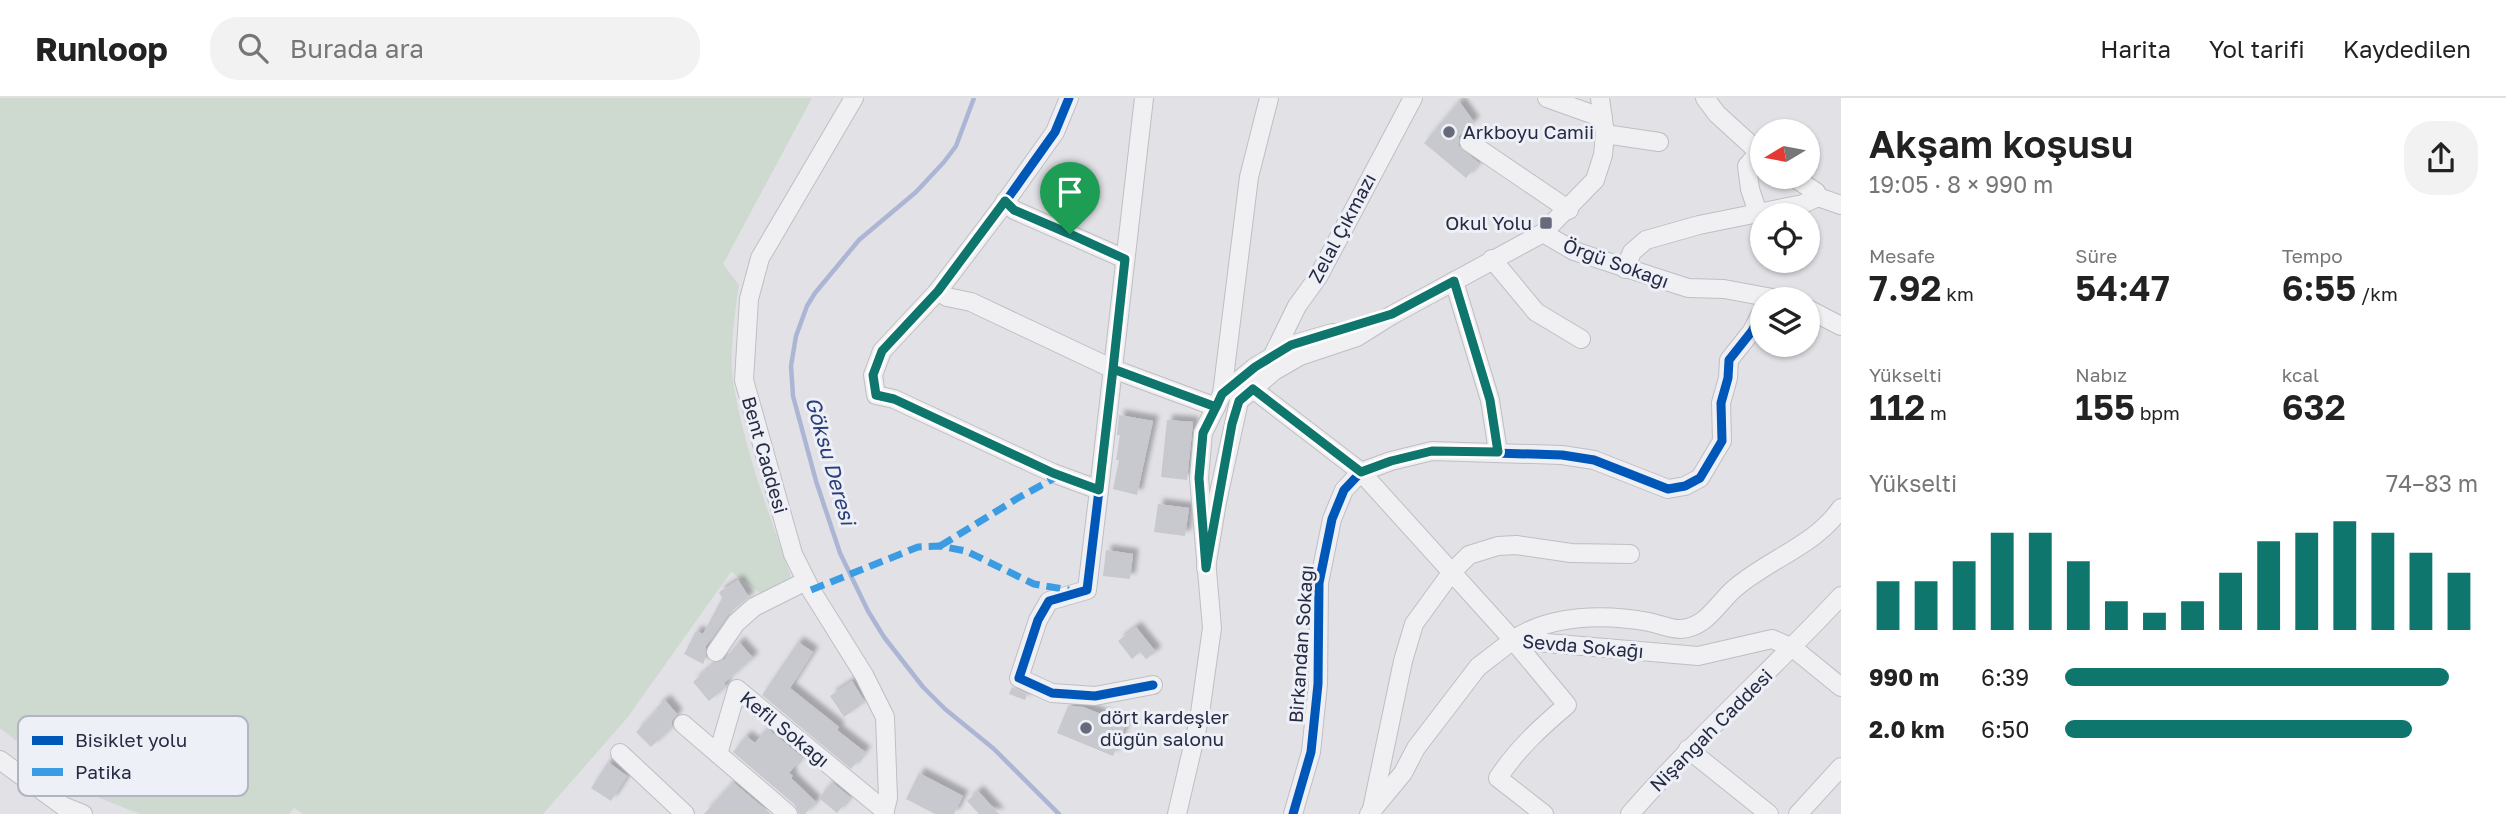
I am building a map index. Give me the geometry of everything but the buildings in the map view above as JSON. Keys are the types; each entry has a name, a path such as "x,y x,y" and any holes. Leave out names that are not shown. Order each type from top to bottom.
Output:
{"street":[{"name":"Bent Caddesi","path":"854,98 760,258 749,299 744,380 793,554 806,581 864,675 885,718 888,798 885,812"},
{"path":"1069,98 1055,132 938,291 882,351 873,375 876,395 894,399 1053,473 1099,490"},
{"path":"1144,98 1087,590 1049,601 1038,620 1019,678 1052,693 1095,696 1153,685"},
{"path":"1177,814 1199,720 1212,628 1199,478 1203,433 1219,400 1249,177 1269,98"},
{"name":"Zelal Çıkmazı","path":"1272,357 1297,306 1318,277 1412,98"},
{"path":"1547,98 1604,126 1659,142"},
{"path":"1543,233 1569,210 1595,180 1603,155 1604,126 1600,98"},
{"path":"1705,98 1717,114 1750,145"},
{"path":"1469,142 1569,210"},
{"path":"1750,163 1747,166 1750,189"},
{"path":"1811,189 1818,197"},
{"path":"1805,203 1818,197 1841,205"},
{"path":"1005,201 1014,210 1125,259"},
{"path":"1625,269 1632,252 1646,240 1750,215"},
{"name":"Örgü Sokağı","path":"1392,314 1543,233 1574,251 1625,269 1688,288 1724,289 1750,297"},
{"path":"1492,260 1536,313 1581,340"},
{"path":"1454,281 1490,400 1498,452"},
{"path":"938,291 947,297 971,302 1113,369 1219,400"},
{"path":"1219,400 1255,367 1291,345 1392,314"},
{"path":"1206,568 1232,424 1239,401 1274,371 1300,356 1357,337 1392,314"},
{"path":"1820,315 1841,326"},
{"path":"1361,472 1432,451 1498,452 1562,455 1594,460 1668,489 1685,486 1700,478 1723,441 1721,403 1728,378 1729,360 1750,334"},
{"path":"1253,389 1361,472 1513,640 1567,705 1509,760 1497,778 1544,814"},
{"name":"Birkandan Sokağı","path":"1293,814 1311,752 1318,684 1319,583 1332,519 1344,490 1361,472"},
{"path":"1513,640 1526,631 1561,621 1610,616 1679,629 1692,627 1708,618 1733,590 1750,577 1812,538 1833,520 1841,508"},
{"path":"1372,813 1400,672 1414,624 1451,573 1469,555 1516,545 1571,553 1630,554"},
{"path":"716,652 736,623 754,607 806,581"},
{"name":"Nişangah Caddesi","path":"1630,814 1688,748 1793,648 1841,596"},
{"name":"Sevda Sokaḡı","path":"1372,813 1404,772 1416,748 1478,667 1513,640 1698,656 1772,639 1793,648"},
{"path":"1793,648 1841,687"},
{"name":"Kefil Sokağı","path":"718,754 737,689 885,812"},
{"path":"684,724 788,814"},
{"path":"1688,748 1769,814"},
{"path":"620,753 685,814"},
{"path":"0,760 18,773"},
{"path":"1798,814 1841,767"},
{"path":"49,796 63,806 83,814"}],"shaded area":[{"path":"0,98 812,98 723,264 739,285 732,359 738,406 758,481 791,577 762,594 731,572 627,718 543,814 303,814 294,808 289,814 140,814 95,796 248,796 248,716 18,716 18,742 0,728"}],"waterway":[{"name":"Göksu Deresi","path":"974,98 956,146 944,162 916,192 859,240 807,306 796,336 791,366 793,396 816,481 840,553 868,611 884,637 923,687 945,709 994,749 1059,814"}],"marked path":[{"path":"940,546 1060,475"},
{"path":"811,590 918,547 940,546 966,551 1034,584 1069,590"}],"cycle path":[{"path":"1069,98 1055,132 938,291 882,351 873,375 876,395 894,399 1053,473 1099,490 1087,590 1049,601 1038,620 1019,678 1052,693 1095,696 1153,685"},
{"path":"1293,814 1311,752 1318,684 1319,583 1332,519 1344,490 1361,472 1432,451 1562,455 1594,460 1668,489 1685,486 1700,478 1722,441 1721,403 1728,378 1729,360 1750,334"}],"place":[{"name":"Arkboyu Camii","path":"1449,132"},
{"name":"Okul Yolu","path":"1546,223"},
{"name":"dört kardeşler düğün salonu","path":"1086,728"}],"route":[{"path":"1070,234 1014,210 1005,201 938,291 882,351 873,375 876,395 894,399 1053,473 1099,490 1113,369 1216,407 1203,433 1199,478 1206,568 1232,424 1239,401 1253,389 1361,472 1432,451 1498,452 1490,400 1454,281 1392,314 1291,345 1255,367 1222,394 1216,407 1164,388 1113,369 1125,259 1070,234"}]}
